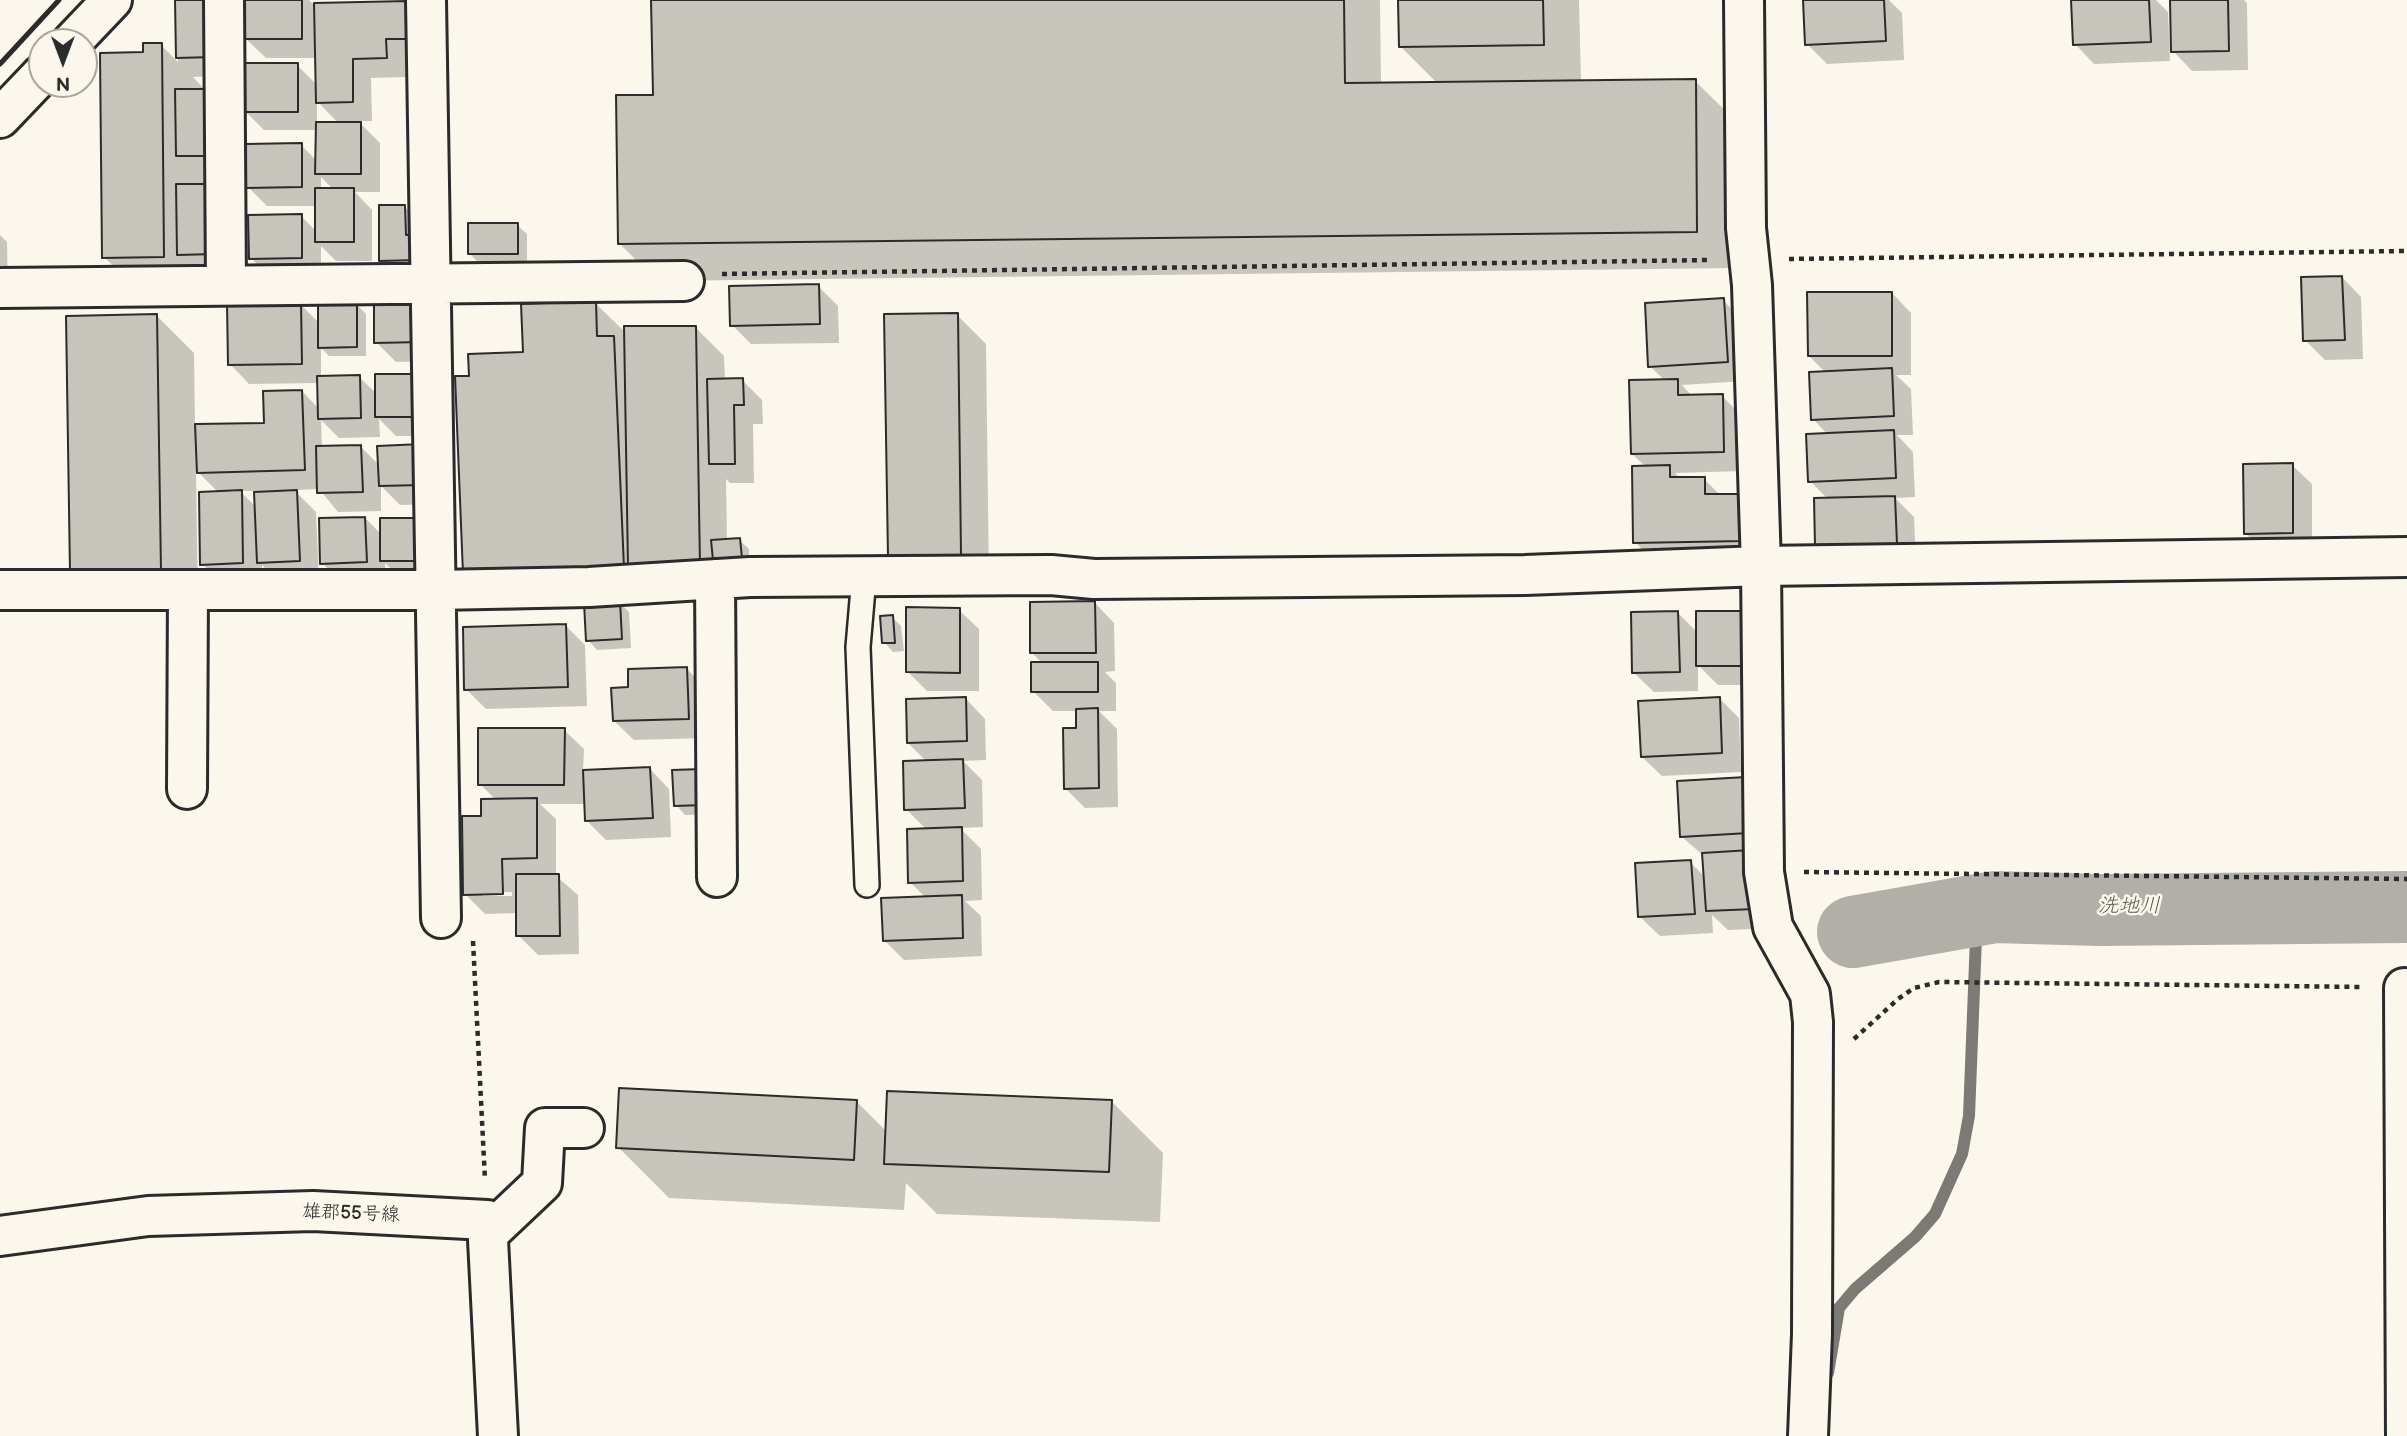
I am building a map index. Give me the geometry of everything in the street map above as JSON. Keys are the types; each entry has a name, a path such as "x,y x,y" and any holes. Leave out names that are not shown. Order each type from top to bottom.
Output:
{"street":[{"path":"85,28 112,0"},
{"path":"224,0 226,285"},
{"path":"426,0 440,918"},
{"path":"1744,0 1746,228 1750,260 1761,566 1764,872 1773,927 1810,993 1813,1076 1812,1334 1808,1436"},
{"path":"0,118 28,89"},
{"path":"0,288 684,281"},
{"path":"0,590 436,590 589,587 715,579 1350,577 1761,566 2407,557"},
{"path":"715,579 717,877"},
{"path":"187,789 188,590"},
{"path":"2404,988 2406,1436"},
{"path":"498,1436 488,1227 542,1183 545,1128 584,1128"},
{"name":"雄郡55号線","path":"0,1236 148,1216 313,1211 488,1227"}],"lane":[{"path":"864,577 858,647 867,886"}],"path":[{"path":"684,281 697,274 2407,251"},
{"path":"1764,872 1876,871 2407,879"},
{"path":"440,918 459,919 470,924 473,933 488,1227"},
{"path":"1813,1076 1898,999 1914,988 1939,982 2404,988"}],"building":[{"path":"175,0 213,0 214,57 176,58"},
{"path":"244,0 302,0 302,39 244,39"},
{"path":"651,0 1344,0 1345,83 1696,79 1697,232 618,244 616,95 653,95"},
{"path":"1398,0 1543,0 1544,45 1399,47"},
{"path":"1803,0 1884,0 1886,41 1805,45"},
{"path":"2071,0 2149,0 2151,42 2073,45"},
{"path":"2170,0 2228,0 2229,51 2171,52"},
{"path":"408,1 408,39 386,39 387,58 353,59 353,102 316,103 314,3"},
{"path":"143,43 162,43 164,257 102,258 100,53 143,52"},
{"path":"243,63 298,63 298,112 243,112"},
{"path":"175,89 215,89 216,156 176,156"},
{"path":"316,122 361,122 361,174 315,174"},
{"path":"302,143 302,187 246,188 245,144"},
{"path":"176,184 215,184 216,254 177,255"},
{"path":"315,188 354,188 354,242 315,242"},
{"path":"379,205 405,205 406,235 417,234 418,260 379,261"},
{"path":"302,214 302,258 249,259 248,215"},
{"path":"468,223 518,223 518,254 468,254"},
{"path":"2342,276 2345,340 2303,341 2301,277"},
{"path":"819,284 820,324 730,326 729,286"},
{"path":"1807,292 1892,292 1892,356 1808,356"},
{"path":"1724,298 1728,362 1648,367 1645,303"},
{"path":"422,301 423,342 374,343 374,302"},
{"path":"596,301 597,336 614,336 624,568 463,574 455,376 469,376 468,354 523,352 521,304"},
{"path":"318,302 357,302 357,347 318,348"},
{"path":"301,303 302,364 228,365 227,304"},
{"path":"958,313 961,555 888,557 884,314"},
{"path":"157,314 161,571 70,573 66,316"},
{"path":"624,326 696,326 700,566 628,567"},
{"path":"1892,368 1894,416 1811,420 1809,372"},
{"path":"375,374 419,374 419,417 375,417"},
{"path":"360,375 361,418 318,419 317,376"},
{"path":"743,378 744,405 734,405 735,464 709,464 707,379"},
{"path":"1678,379 1678,395 1723,394 1724,452 1631,454 1629,380"},
{"path":"302,390 305,470 197,473 195,424 264,423 263,391"},
{"path":"1894,430 1896,478 1808,482 1806,434"},
{"path":"422,444 423,485 379,486 377,446"},
{"path":"361,445 363,492 317,493 316,446"},
{"path":"2293,463 2293,533 2244,534 2243,464"},
{"path":"1670,465 1670,477 1705,477 1705,494 1742,494 1743,541 1633,543 1632,466"},
{"path":"242,490 243,563 200,565 199,492"},
{"path":"297,490 300,561 257,563 254,492"},
{"path":"1895,496 1897,544 1815,546 1814,498"},
{"path":"365,517 367,562 320,564 319,518"},
{"path":"380,518 420,518 420,561 380,561"},
{"path":"740,538 742,558 713,560 711,540"},
{"path":"620,601 622,639 586,641 584,603"},
{"path":"1095,601 1096,653 1030,653 1030,602"},
{"path":"906,607 960,608 960,673 906,672"},
{"path":"1678,611 1680,672 1632,673 1631,612"},
{"path":"1696,611 1743,611 1743,666 1696,666"},
{"path":"893,615 895,643 882,643 880,616"},
{"path":"566,624 568,687 464,690 463,627"},
{"path":"1031,662 1098,662 1098,692 1031,692"},
{"path":"687,667 689,719 613,721 611,688 628,687 628,669"},
{"path":"966,697 967,741 907,743 906,699"},
{"path":"1720,697 1722,753 1641,757 1638,701"},
{"path":"1098,708 1099,788 1064,789 1063,728 1076,728 1076,709"},
{"path":"478,728 565,728 564,785 478,785"},
{"path":"963,759 965,808 904,810 903,761"},
{"path":"650,767 653,818 585,821 583,770"},
{"path":"702,769 704,805 674,806 672,770"},
{"path":"1746,777 1749,833 1680,837 1677,781"},
{"path":"537,798 537,858 502,859 503,894 463,895 462,816 481,816 481,799"},
{"path":"962,827 963,881 908,883 907,829"},
{"path":"1751,850 1755,909 1706,911 1702,853"},
{"path":"1691,860 1695,914 1638,917 1635,863"},
{"path":"516,874 559,874 560,936 516,936"},
{"path":"962,895 963,938 883,941 881,898"},
{"path":"619,1088 857,1100 854,1160 616,1148"},
{"path":"887,1091 1112,1100 1109,1172 884,1164"}],"waterway":[{"name":"洗地川","path":"1853,932 1995,907 2098,910 2407,907"},
{"path":"1828,1373 1839,1308 1855,1289 1915,1237 1935,1214 1962,1154 1969,1116 1977,912"}],"railway":[{"path":"0,64 59,0"}]}
